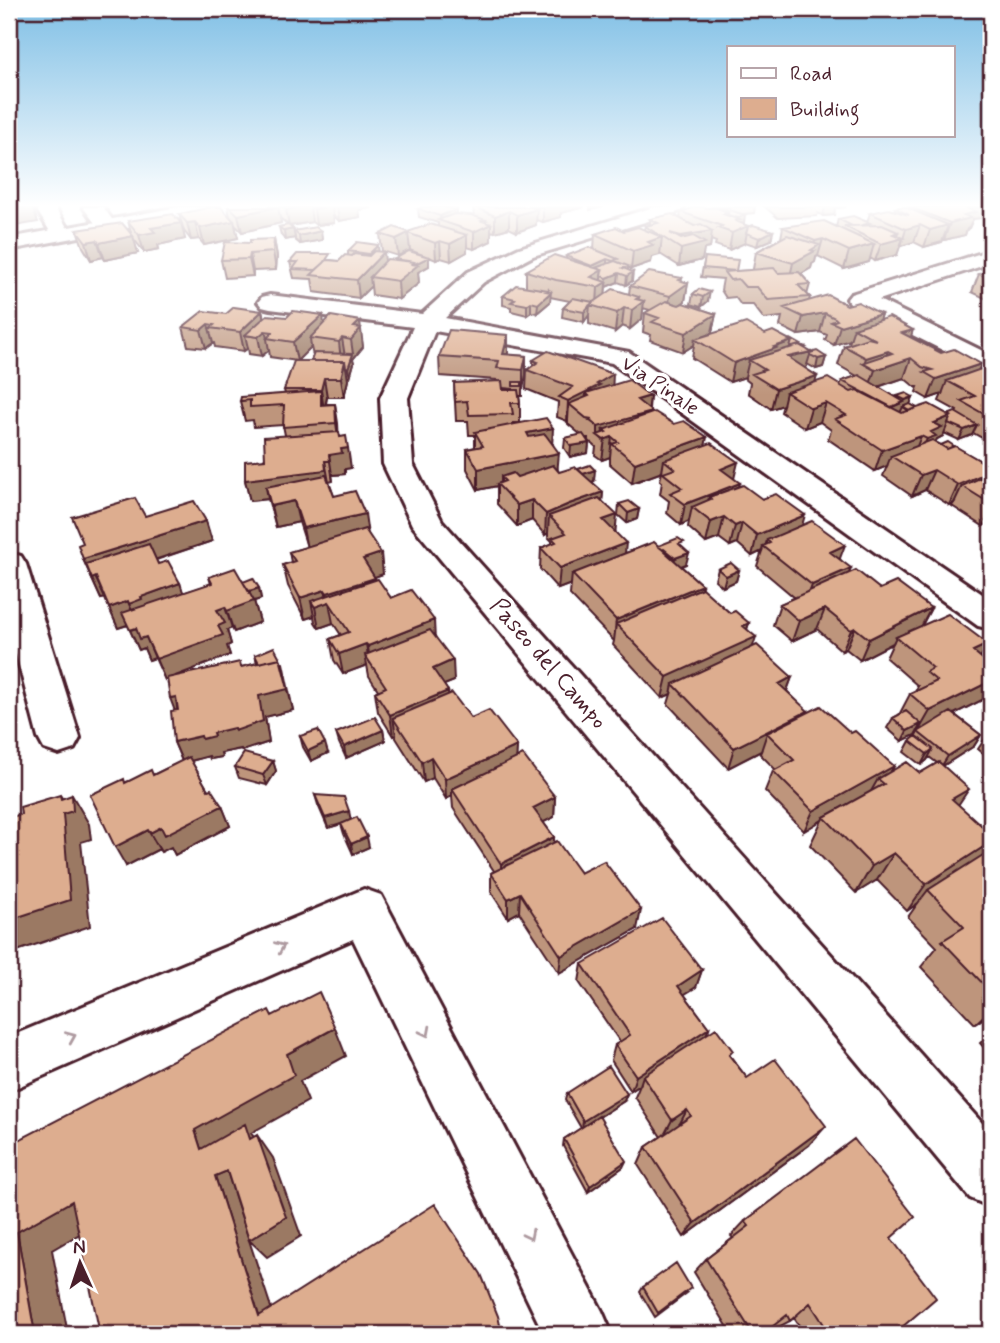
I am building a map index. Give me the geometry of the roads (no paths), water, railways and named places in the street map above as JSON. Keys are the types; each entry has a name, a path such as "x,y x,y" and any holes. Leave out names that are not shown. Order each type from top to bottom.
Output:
{"street":[{"name":"Paseo del Campo","path":"491,270 476,277 427,322 394,398 398,464 428,525 991,1177"},
{"path":"949,270 859,299 991,365"},
{"name":"Via Pinale","path":"270,302 427,322 620,357 991,617"},
{"path":"9,564 59,738"},
{"path":"9,1064 364,911 579,1334"}]}
